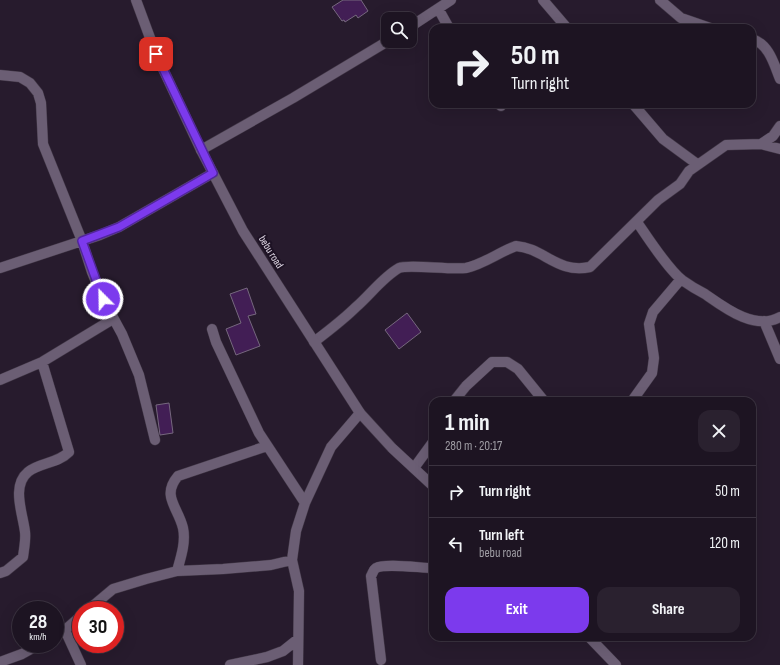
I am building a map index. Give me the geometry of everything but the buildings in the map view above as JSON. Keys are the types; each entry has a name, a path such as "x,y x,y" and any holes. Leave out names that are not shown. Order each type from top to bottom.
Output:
{"street":[{"name":"bebu road","path":"136,0 156,54 201,150 243,231 360,413 392,448 429,482"},
{"path":"417,23 451,0"},
{"path":"543,0 564,24"},
{"path":"660,0 681,18 698,24"},
{"path":"438,10 447,24"},
{"path":"756,40 759,41 767,49 778,68 780,79"},
{"path":"201,150 293,98 381,45"},
{"path":"0,75 20,77 30,83 38,93 41,103 43,144 82,241 92,272 122,334 139,375 154,440"},
{"path":"636,108 663,139 697,164"},
{"path":"760,144 773,136 780,126"},
{"path":"314,342 356,308 400,267 410,266 437,269 466,268 480,264 516,246 523,246 535,251 553,262 580,269 590,267 658,200 680,184 697,164 726,145 760,144 780,149"},
{"path":"0,268 119,227 213,173"},
{"path":"637,222 651,243 681,279 738,315 753,320 764,321 775,320 780,317"},
{"path":"635,397 652,373 654,358 648,324 653,312 681,279"},
{"path":"0,380 42,362 114,319"},
{"path":"764,321 780,359"},
{"path":"212,329 216,342 267,446 305,503"},
{"path":"0,573 6,571 23,557 26,534 20,503 20,484 27,472 42,465 62,459 69,452 42,362"},
{"path":"457,397 466,386 492,362 507,362 518,370 541,397"},
{"path":"298,665 299,591 292,560 296,531 305,503 331,447 360,413"},
{"path":"178,571 184,544 183,528 170,492 171,484 178,476 267,446"},
{"path":"414,468 429,447"},
{"path":"99,601 113,589 178,571 223,569 271,564 292,560"},
{"path":"381,660 372,576 374,570 377,568 386,567 429,568"},
{"path":"72,624 65,630 81,665"},
{"path":"230,665 267,657 283,651 298,639"},
{"path":"593,641 616,665"},
{"path":"0,662 24,653"}],"route":[{"path":"103,299 82,241 119,227 213,173 156,54"}]}
